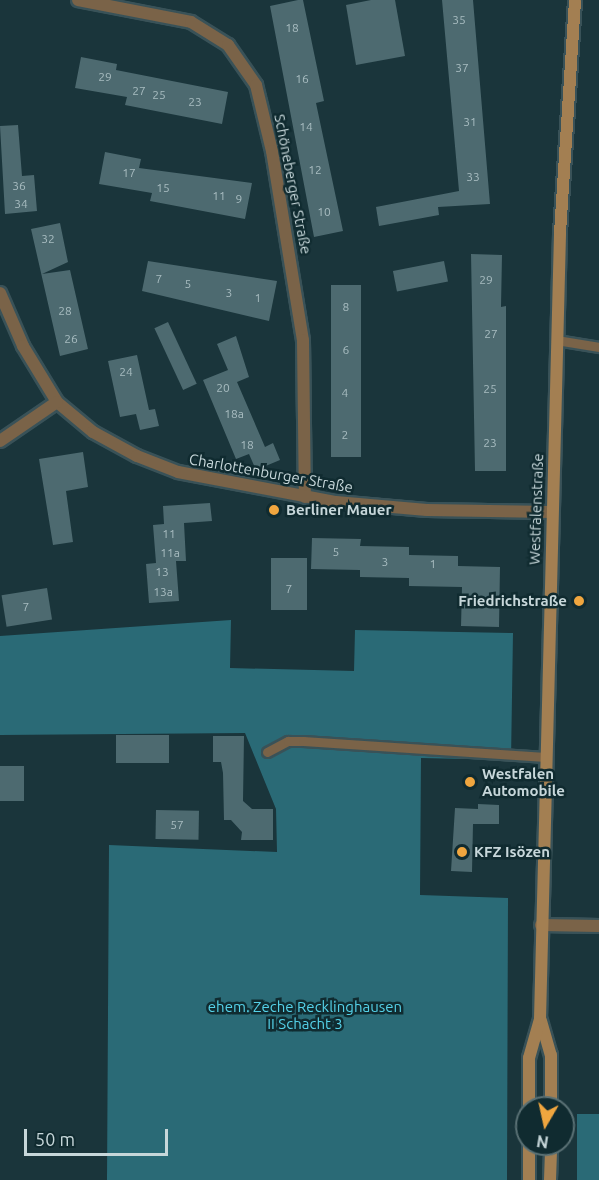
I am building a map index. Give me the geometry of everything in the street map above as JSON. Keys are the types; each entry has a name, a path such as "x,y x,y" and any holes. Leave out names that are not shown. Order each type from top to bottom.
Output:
{"main road":[{"name":"Westfalenstraße","path":"529,1096 529,1058 540,1019 556,340 575,0"},
{"name":"Westfalenstraße","path":"540,1019 551,1055 551,1096"},
{"path":"529,1156 529,1180"},
{"path":"550,1180 551,1156"}],"street":[{"name":"Schöneberger Straße","path":"78,0 191,22 228,45 256,85 273,151 302,329 305,497"},
{"name":"Charlottenburger Straße","path":"0,293 23,346 57,402 93,432 178,472 305,497 427,510 551,512"},
{"path":"0,441 57,402"},
{"path":"541,925 599,926"}],"lane":[{"path":"556,340 599,347"},
{"path":"267,752 288,741 303,741 545,756"}],"green space":[{"name":"ehem. Zeche Recklinghausen II Schacht 3","path":"231,620 230,668 354,671 355,630 513,633 511,760 421,758 420,895 508,898 507,1180 107,1180 109,845 277,852 276,809 245,733 0,735 0,636"},
{"path":"577,1114 599,1114 599,1180 577,1180"}],"building":[{"path":"303,0 324,101 316,103 343,231 314,237 270,6"},
{"path":"371,0 395,0 405,56 356,65 346,5"},
{"path":"442,0 473,0 490,204 438,207 439,215 379,226 376,207 459,191"},
{"path":"81,57 117,64 116,70 228,92 222,124 125,105 127,97 75,88"},
{"path":"18,125 22,176 34,175 37,211 5,214 0,126"},
{"path":"105,152 141,159 139,168 252,183 245,219 150,201 152,193 99,184"},
{"path":"60,223 68,262 42,274 70,270 88,349 60,356 31,229"},
{"path":"471,254 502,255 501,307 506,306 506,471 475,471"},
{"path":"148,261 277,281 269,321 142,291"},
{"path":"444,261 448,282 397,292 393,271"},
{"path":"331,285 361,285 361,457 331,457"},
{"path":"168,322 197,384 183,390 154,328"},
{"path":"236,336 249,377 237,382 265,447 273,443 280,460 256,470 249,454 236,459 203,380 228,370 217,344"},
{"path":"137,355 149,410 155,409 159,426 140,430 136,414 120,417 108,361"},
{"path":"83,452 88,487 66,491 73,542 53,545 39,459"},
{"path":"210,503 212,521 184,523 186,561 176,561 179,601 149,603 146,564 156,563 153,525 164,524 163,506"},
{"path":"312,538 361,539 360,546 409,547 409,555 458,556 458,566 500,567 499,627 461,626 462,587 409,586 409,578 360,577 360,570 311,569"},
{"path":"271,558 307,558 307,610 271,610"},
{"path":"47,588 52,620 7,627 2,595"},
{"path":"116,735 169,735 169,763 116,763"},
{"path":"213,736 244,736 243,801 252,809 273,809 273,840 241,840 242,832 231,820 224,820 223,773 221,762 213,762"},
{"path":"0,766 24,766 24,801 0,801"},
{"name":"KFZ Isözen","path":"478,804 499,805 499,824 473,824 472,872 451,871 455,808 478,809"},
{"path":"156,810 199,811 198,840 155,839"}],"place":[{"name":"Berliner Mauer","path":"274,510"},
{"name":"Friedrichstraße","path":"579,601"},
{"name":"Westfalen Automobile","path":"470,782"},
{"name":"KFZ Isözen","path":"462,852"}]}
